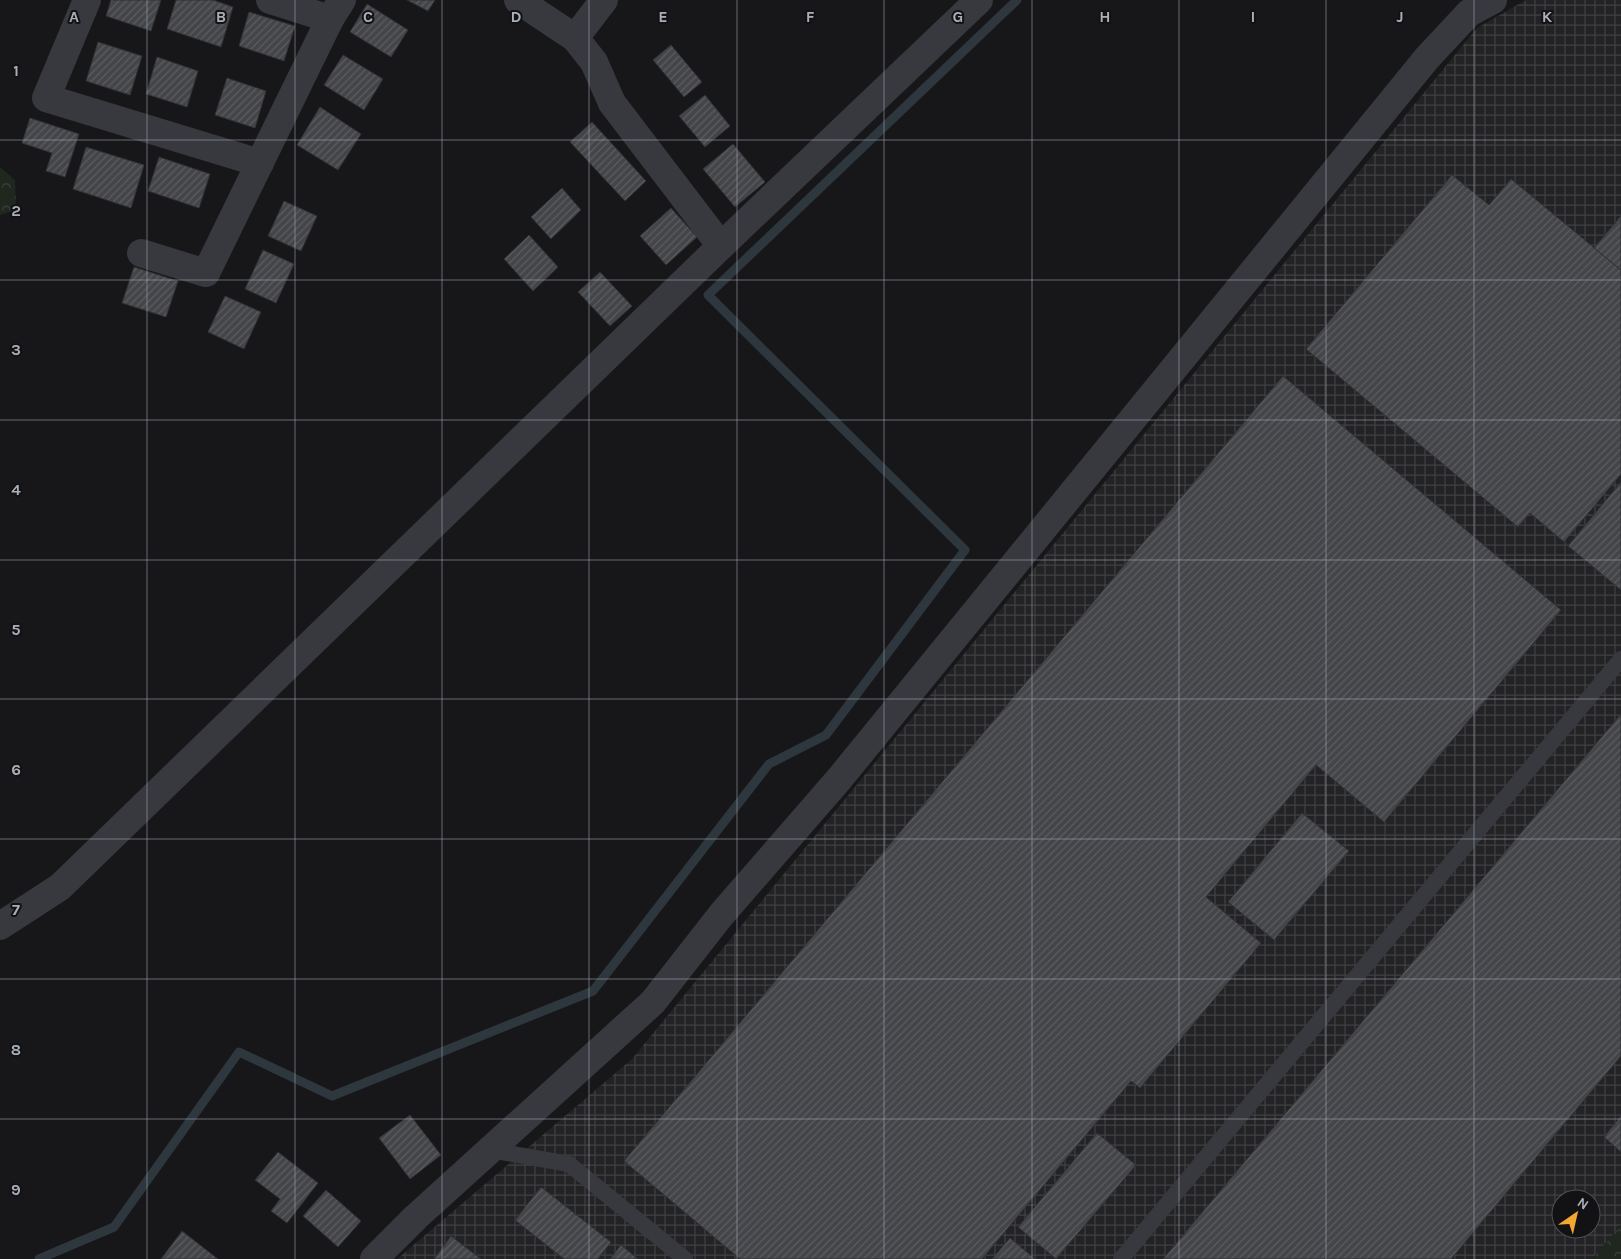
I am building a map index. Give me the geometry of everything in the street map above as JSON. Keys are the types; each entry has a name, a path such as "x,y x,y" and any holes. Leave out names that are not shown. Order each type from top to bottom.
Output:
{"street":[{"path":"87,0 46,98 260,163"},
{"path":"141,253 206,274 336,9 270,0"},
{"path":"518,0 575,38 594,62 612,103 722,246"},
{"path":"575,38 604,0"},
{"path":"0,926 60,886 979,0"},
{"path":"374,1259 416,1216 653,1002 721,915 853,762 1426,58 1469,13 1493,0"}],"lane":[{"path":"1121,1259 1621,658"},
{"path":"490,1150 568,1164 685,1259"}],"shaded area":[{"path":"1526,0 1621,0 1621,1225 1592,1259 397,1259 632,1059 1477,28"}],"green space":[{"path":"0,167 15,180 16,210 0,215"},
{"path":"1621,1225 1621,1259 1592,1259"}],"building":[{"path":"111,0 161,0 151,31 106,16"},
{"path":"176,0 213,0 233,7 221,47 167,29"},
{"path":"407,0 435,0 428,11"},
{"path":"367,4 408,30 391,57 350,32"},
{"path":"249,12 295,26 284,61 239,46"},
{"path":"98,42 142,56 130,95 86,81"},
{"path":"671,45 702,82 684,97 653,60"},
{"path":"343,55 383,79 364,110 324,85"},
{"path":"157,57 198,71 187,107 146,94"},
{"path":"227,78 266,91 255,128 215,115"},
{"path":"705,95 730,126 705,147 679,116"},
{"path":"320,107 361,134 338,170 297,145"},
{"path":"30,118 79,134 65,177 46,171 52,153 22,143"},
{"path":"592,122 646,181 625,201 570,142"},
{"path":"733,144 765,182 735,207 703,169"},
{"path":"86,147 144,165 131,208 73,189"},
{"path":"159,157 210,174 199,208 148,191"},
{"path":"1452,175 1489,205 1511,179 1621,270 1621,474 1564,542 1530,513 1518,527 1306,349"},
{"path":"562,188 581,210 551,239 531,217"},
{"path":"284,201 317,216 301,251 268,236"},
{"path":"671,208 697,237 666,265 640,236"},
{"path":"1621,216 1621,270 1594,248"},
{"path":"529,235 558,267 533,291 504,259"},
{"path":"263,250 294,264 276,303 245,289"},
{"path":"134,267 178,281 166,317 122,303"},
{"path":"600,272 632,306 610,326 578,292"},
{"path":"225,296 261,312 244,349 208,332"},
{"path":"1283,376 1561,610 1384,822 1316,765 1206,897 1261,943 1140,1088 1131,1081 982,1259 740,1259 624,1161"},
{"path":"1621,482 1621,590 1568,546"},
{"path":"1621,714 1621,1056 1451,1259 1163,1259"},
{"path":"1302,813 1349,851 1274,940 1228,902"},
{"path":"410,1115 441,1155 410,1179 379,1138"},
{"path":"1621,1116 1621,1152 1604,1137"},
{"path":"1097,1133 1136,1165 1056,1259 1018,1227"},
{"path":"278,1152 318,1183 287,1223 271,1211 280,1199 255,1180"},
{"path":"541,1187 611,1242 598,1259 564,1259 515,1220"},
{"path":"326,1190 361,1221 338,1247 303,1216"},
{"path":"182,1231 218,1259 161,1259"},
{"path":"451,1236 481,1259 434,1259"},
{"path":"1010,1238 1035,1259 992,1259"},
{"path":"621,1245 638,1259 610,1259"}],"waterway":[{"path":"39,1259 114,1227 239,1052 332,1096 593,991 769,764 826,735 965,550 708,295 1017,0"}]}
